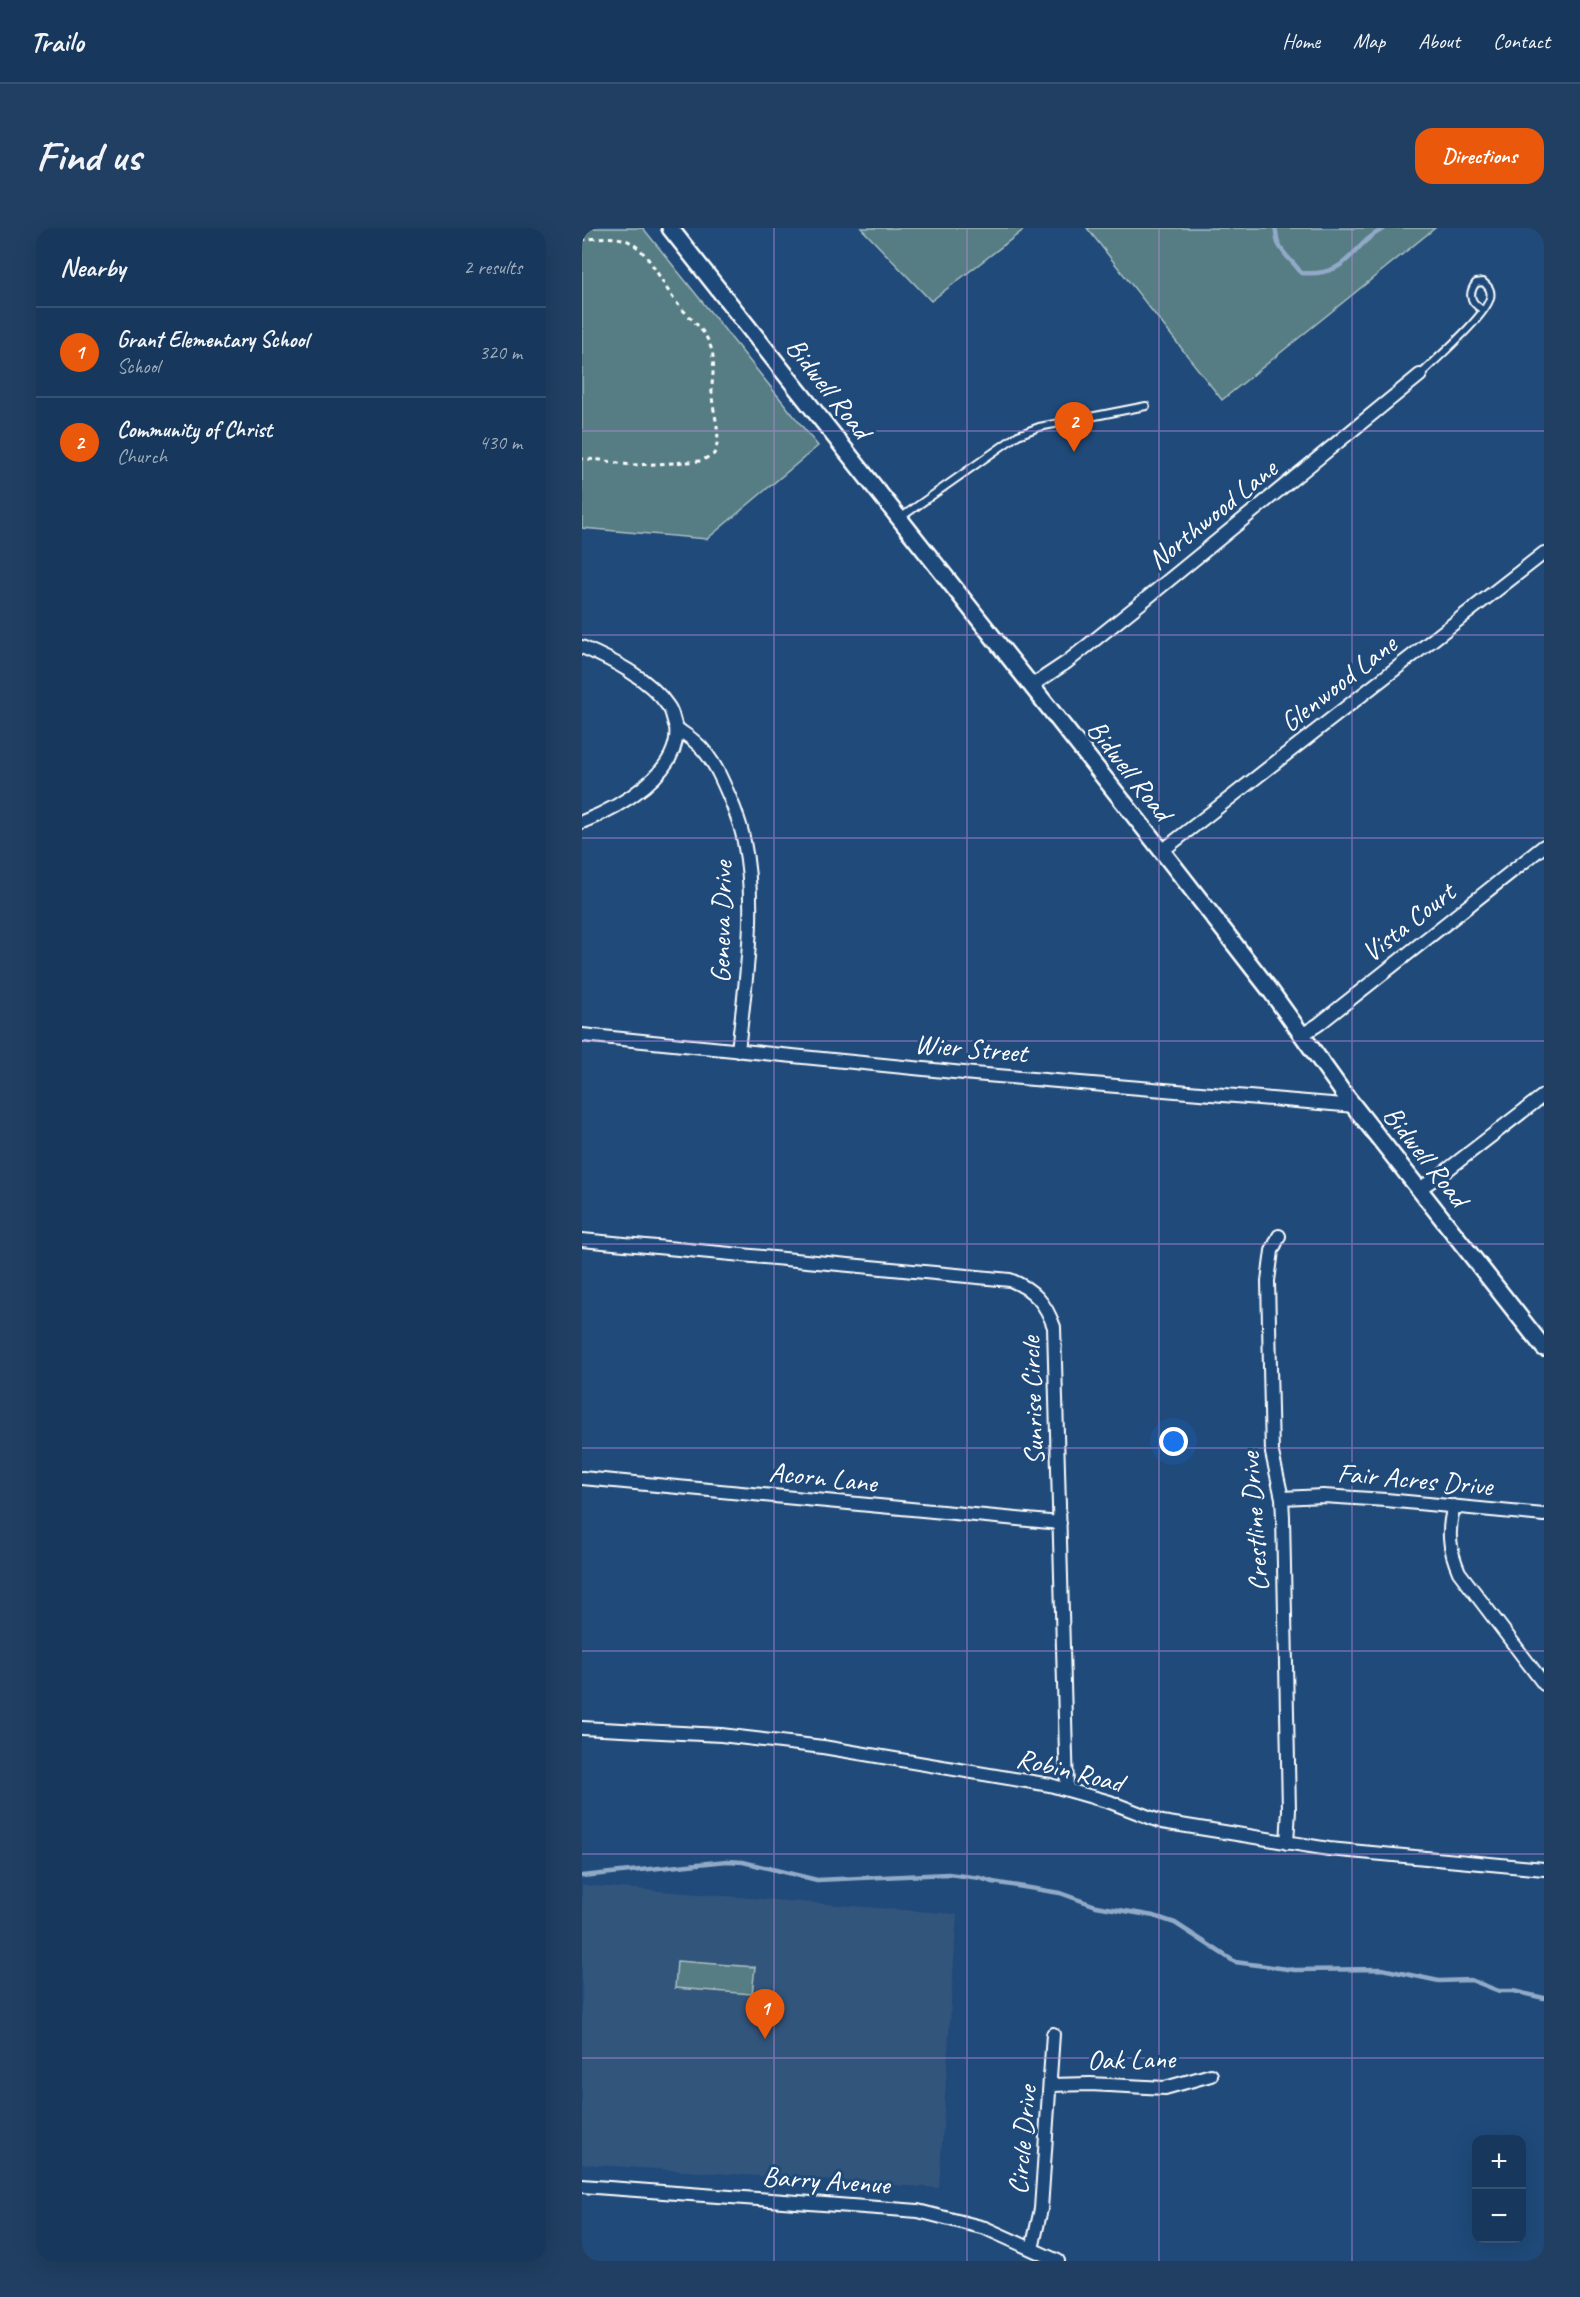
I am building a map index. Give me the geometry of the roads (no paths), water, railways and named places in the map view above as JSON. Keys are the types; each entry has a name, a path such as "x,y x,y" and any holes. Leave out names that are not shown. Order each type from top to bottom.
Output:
{"street":[{"name":"Bidwell Road","path":"670,228 1162,851 1270,990 1355,1106 1544,1348"},
{"name":"Northwood Lane","path":"1031,686 1067,662 1420,375"},
{"name":"Glenwood Lane","path":"1162,851 1544,553"},
{"name":"Geneva Drive","path":"582,647 623,668 666,703 676,727 696,742 718,773 735,812 744,840 749,869 750,903 738,1051"},
{"path":"582,822 611,809 648,783 673,753 676,727"},
{"name":"Vista Court","path":"1302,1035 1544,846"},
{"name":"Wier Street","path":"582,1035 974,1074 1355,1106"},
{"path":"1419,1189 1442,1174 1544,1095"},
{"name":"Crestline Drive","path":"1279,1236 1272,1251 1268,1281 1272,1453 1282,1498 1289,1810 1287,1843"},
{"name":"Sunrise Circle","path":"582,1240 1010,1280 1040,1299 1048,1310 1054,1327 1067,1791"},
{"name":"Acorn Lane","path":"582,1478 1060,1523"},
{"name":"Fair Acres Drive","path":"1282,1498 1323,1496 1544,1515"},
{"path":"1454,1506 1448,1536 1451,1553 1459,1572 1544,1684"},
{"name":"Robin Road","path":"582,1728 721,1736 823,1747 1050,1785 1110,1802 1162,1822 1287,1843 1544,1869"},
{"name":"Circle Drive","path":"1032,2248 1041,2208 1053,2034"},
{"name":"Oak Lane","path":"1050,2085 1090,2084 1165,2088 1211,2075"},
{"name":"Barry Avenue","path":"582,2186 918,2211 970,2223 1058,2261"}],"lane":[{"path":"1420,375 1483,310"},
{"path":"899,518 1018,435 1039,427 1146,406"}],"waterway":[{"path":"1275,228 1280,247 1301,273 1331,270 1349,258 1373,235 1385,228"},
{"path":"582,1876 727,1861 743,1862 817,1880 948,1874 980,1878 1060,1893 1096,1906 1154,1916 1175,1923 1235,1962 1295,1970 1382,1969 1439,1981 1471,1980 1499,1991 1513,1991 1544,1998"}],"place":[{"name":"Community of Christ","path":"1074,452"},
{"name":"Grant Elementary School","path":"765,2039"}]}
